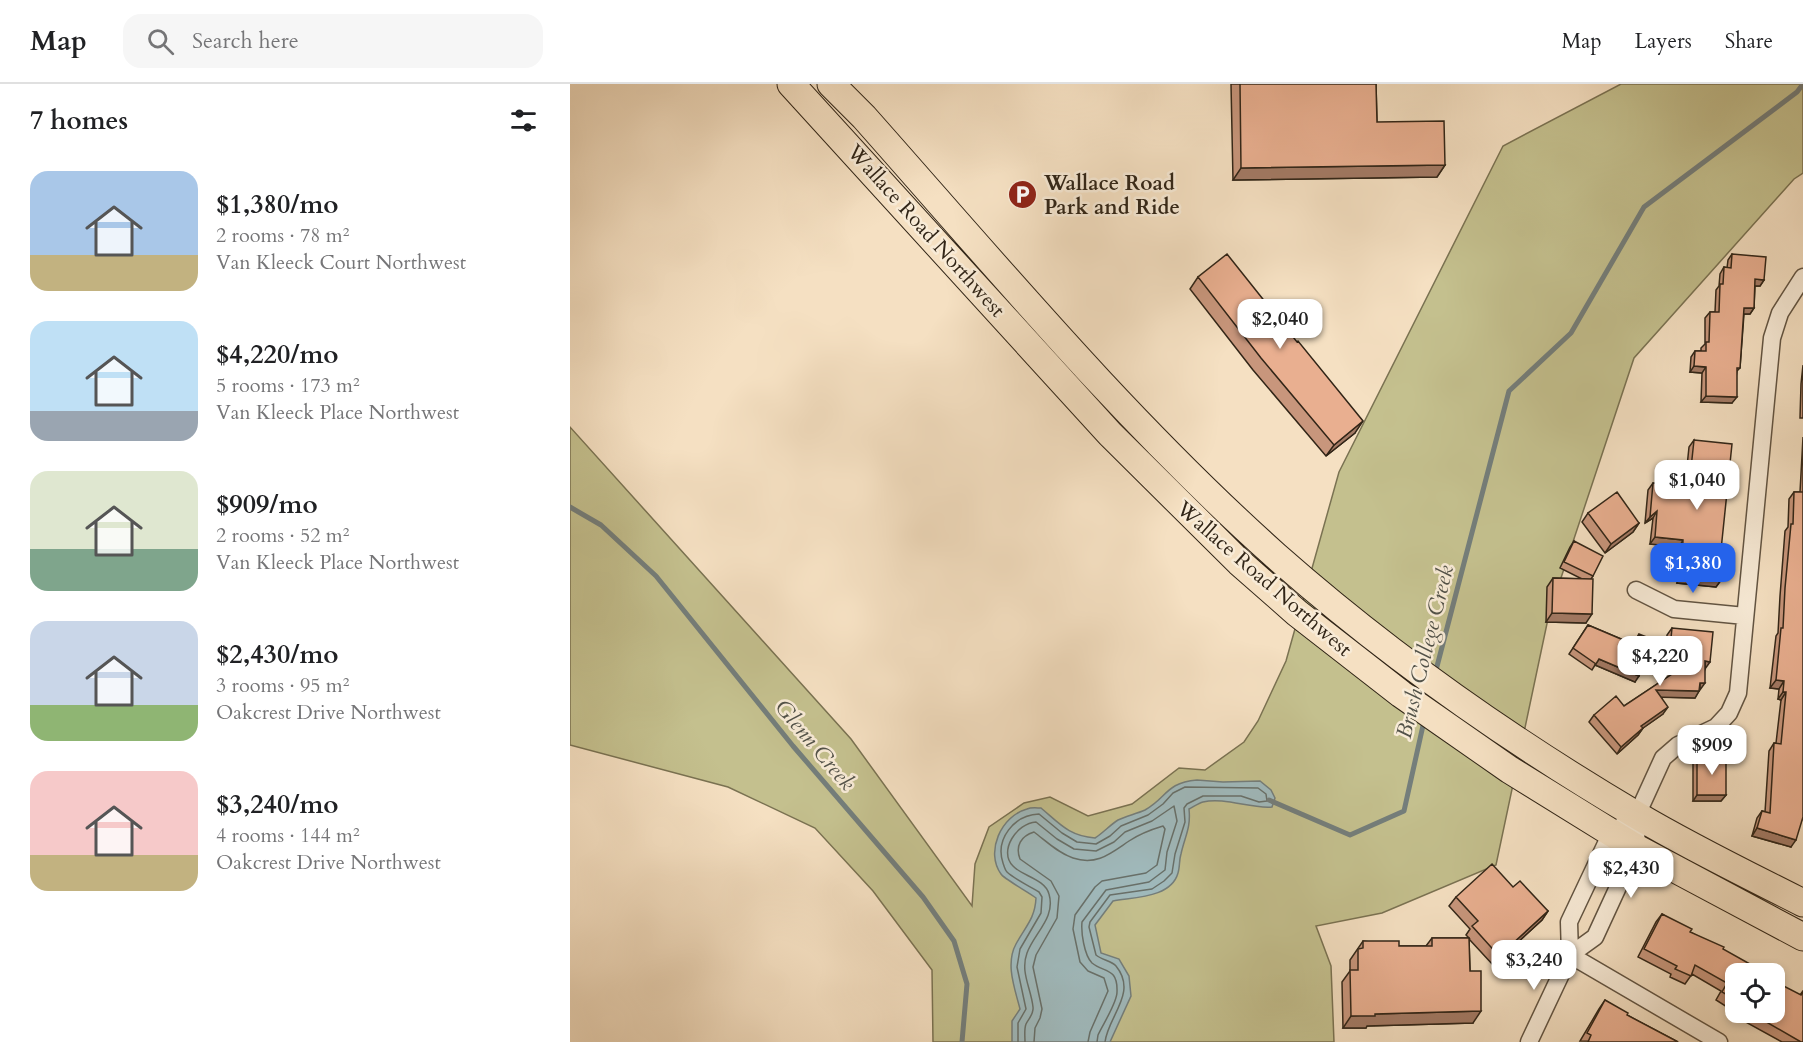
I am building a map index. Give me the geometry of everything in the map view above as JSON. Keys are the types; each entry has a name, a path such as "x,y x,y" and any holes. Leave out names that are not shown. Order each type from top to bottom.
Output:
{"main road":[{"name":"Wallace Road Northwest","path":"791,84 1110,434 1239,562 1313,626 1409,700 1510,770 1636,848 1803,936"},
{"name":"Wallace Road Northwest","path":"831,84 864,117 1106,389 1195,480 1277,557 1371,634 1470,709 1636,815 1803,903"}],"street":[{"path":"1570,955 1595,937 1636,848 1636,815 1663,758 1678,745 1716,727 1729,713 1738,693 1772,338 1780,313 1803,278"},
{"path":"1636,590 1674,609 1745,616"},
{"path":"1529,1042 1570,955 1569,922 1611,833 1636,815"},
{"path":"1570,955 1719,1042"}],"shaded area":[{"path":"1621,84 1803,84 1803,173 1794,179 1634,358 1549,614 1496,865 1382,913 1316,926 1331,966 1334,1042 933,1042 932,970 873,891 815,828 728,787 570,745 570,427 851,739 972,906 975,864 989,827 1024,803 1050,797 1088,816 1132,804 1179,768 1205,770 1244,742 1258,721 1286,661 1339,472 1503,146"}],"water":[{"path":"1197,780 1260,781 1271,790 1275,798 1272,807 1211,801 1189,809 1188,827 1180,856 1179,871 1174,881 1160,892 1151,895 1113,901 1095,925 1101,953 1119,959 1129,976 1131,996 1110,1042 1012,1042 1012,1021 1020,1009 1012,976 1011,960 1016,944 1032,917 1036,898 1003,876 996,865 995,846 1003,827 1018,813 1030,808 1041,808 1071,832 1095,838 1118,820 1153,805 1173,787"}],"building":[{"path":"1240,84 1376,84 1377,122 1444,121 1445,165 1241,168"},
{"path":"1227,254 1363,421 1334,445 1261,358 1198,277"},
{"path":"1732,254 1766,257 1764,280 1755,279 1754,308 1744,308 1740,368 1737,368 1737,397 1706,396 1706,367 1694,366 1695,351 1706,351 1706,342 1709,342 1710,312 1719,312 1720,284 1723,284 1724,267 1731,268"},
{"path":"1694,440 1732,444 1721,550 1723,550 1721,580 1681,576 1683,540 1655,537 1657,511 1650,517 1653,483 1689,487"},
{"path":"1617,492 1639,523 1611,544 1588,513"},
{"path":"1794,492 1803,492 1803,817 1796,840 1757,828 1762,811 1770,813 1774,743 1781,744 1786,692 1783,692 1784,681 1776,680 1781,628 1783,628 1791,524 1793,524"},
{"path":"1574,541 1603,556 1593,576 1564,562"},
{"path":"1553,578 1593,579 1592,614 1552,613"},
{"path":"1588,625 1635,645 1639,634 1654,640 1639,676 1599,659 1596,664 1573,648"},
{"path":"1672,628 1713,632 1710,662 1705,661 1705,683 1700,683 1699,691 1656,690 1668,707 1641,726 1643,728 1621,747 1594,715 1616,696 1624,706 1693,660 1669,658"},
{"path":"1697,758 1726,758 1726,795 1697,795"},
{"path":"1492,864 1513,887 1520,881 1548,911 1499,956 1472,926 1478,921 1456,897"},
{"path":"1662,914 1692,929 1690,932 1724,947 1723,949 1748,963 1725,963 1725,982 1695,965 1691,976 1675,969 1677,966 1644,949"},
{"path":"1432,938 1469,938 1470,971 1481,971 1481,1011 1351,1016 1350,970 1358,970 1358,949 1363,948 1363,941 1399,941 1399,946 1432,946"},
{"path":"1785,987 1801,995 1803,991 1803,1042 1768,1023 1785,1023"},
{"path":"1605,1000 1628,1013 1627,1015 1678,1042 1588,1042 1591,1035 1587,1033"}],"waterway":[{"name":"Brush College Creek","path":"1435,674 1509,391 1571,333 1644,207 1797,92 1803,84"},
{"name":"Glenn Creek","path":"570,507 601,525 656,576 793,746 923,897 954,941 967,984 962,1042"},
{"name":"Brush College Creek","path":"1269,800 1350,835 1404,811 1424,721"}],"place":[{"name":"Wallace Road Park and Ride","path":"1023,195"}]}
